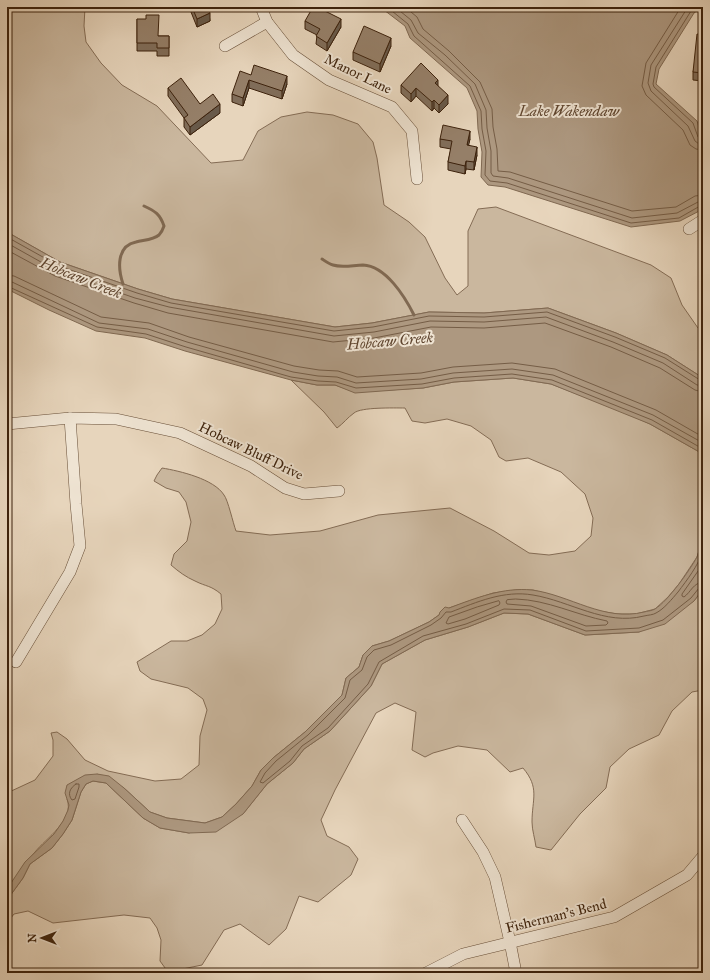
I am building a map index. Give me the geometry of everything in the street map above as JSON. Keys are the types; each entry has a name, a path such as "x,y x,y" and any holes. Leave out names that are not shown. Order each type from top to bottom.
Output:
{"street":[{"name":"Manor Lane","path":"261,7 267,22 294,55 311,68 329,80 392,107 412,131 417,179"},
{"path":"225,46 267,22"},
{"path":"688,229 703,220"},
{"path":"16,662 70,572 80,546 70,418"},
{"name":"Hobcaw Bluff Drive","path":"7,424 70,418 116,419 180,433 251,466 285,488 304,494 340,491"},
{"path":"462,820 483,852 495,877 516,973"},
{"name":"Fisherman's Bend","path":"426,973 462,954 614,917 687,875 703,856"}],"shaded area":[{"path":"7,7 85,7 84,26 86,42 101,63 122,85 157,106 211,163 243,160 258,131 281,117 307,112 333,115 358,124 373,142 384,205 409,222 425,237 445,278 457,295 468,286 468,231 478,209 496,207 651,265 671,278 682,305 698,328 703,330 703,378 667,355 616,333 548,308 484,313 429,312 372,323 335,327 172,299 60,262 7,232"},
{"path":"513,378 551,384 619,410 650,424 703,454 703,540 697,557 679,584 668,597 655,609 636,614 617,614 594,610 533,590 516,590 493,593 449,608 429,622 389,641 372,646 363,655 359,667 346,678 342,695 305,732 273,758 261,770 252,786 222,817 205,823 167,818 150,812 124,788 97,774 67,799 67,814 63,821 35,852 7,889 7,793 35,780 53,756 53,740 51,733 57,732 67,739 85,760 108,771 155,781 181,779 199,765 200,736 207,710 203,699 188,688 151,679 140,671 137,662 171,641 187,641 202,635 215,624 222,609 221,594 189,578 171,565 174,554 187,541 191,522 186,502 179,492 166,488 154,481 162,468 178,471 205,480 219,489 227,502 236,531 270,535 320,531 378,515 450,508 494,531 529,553 549,555 575,551 591,536 593,518 585,494 561,472 528,458 506,461 499,457 491,440 471,426 447,419 425,423 412,421 405,408 378,408 358,411 337,428 324,412 291,380 317,385 335,385 355,392 423,388 454,382"},
{"path":"703,589 703,690 692,692 672,711 659,735 629,749 610,767 606,788 580,814 551,850 536,847 532,825 534,794 532,782 523,768 510,772 487,750 458,746 433,753 425,757 412,750 416,712 395,703 376,713 335,790 321,820 327,836 349,847 358,859 351,875 318,902 299,896 286,929 269,945 240,924 224,930 202,965 168,972 160,961 161,940 157,928 150,918 124,915 53,923 28,911 14,914 7,923 7,900 23,878 30,864 52,848 63,834 72,820 81,792 86,784 93,781 106,783 143,818 160,828 189,833 243,814 267,784 293,763 304,749 330,731 371,686 382,664 425,640 468,627 504,613 528,614 585,635 639,632 694,601"}],"water":[{"name":"Lake Wakendaw","path":"369,7 702,7 694,13 659,69 656,84 697,121 703,140 703,209 680,221 631,227 505,187 488,185 481,177 482,152 477,111 467,88 410,38 405,26 384,10"},
{"name":"Hobcaw Creek","path":"7,232 60,262 172,299 335,327 372,323 429,312 484,313 548,308 616,333 667,355 703,378 703,454 650,424 551,384 513,378 454,382 423,388 355,393 335,385 317,385 291,380 185,351 145,338 96,331 7,289"},
{"path":"703,540 703,589 694,601 665,624 639,632 585,635 528,614 504,613 468,627 425,640 382,664 371,686 330,731 304,749 293,763 267,784 243,814 216,832 189,833 160,828 143,818 106,783 93,781 86,784 81,792 72,820 63,834 52,848 30,864 23,878 7,900 7,889 25,862 54,834 63,821 69,805 65,793 67,785 85,775 97,774 109,776 150,812 167,818 205,823 222,817 252,786 261,770 273,758 305,732 342,695 346,678 359,667 363,655 372,646 389,641 429,622 439,615 445,607 449,608 490,594 511,590 532,590 546,593 587,607 615,613 629,614 652,610 666,599 684,577 697,557"}],"building":[{"path":"192,7 208,7 210,13 197,19"},
{"path":"313,7 317,7 341,19 327,43 316,36 320,29 305,21"},
{"path":"146,15 159,15 158,36 169,36 169,48 157,48 157,43 137,43 137,19 146,19"},
{"path":"364,26 391,38 380,64 353,52"},
{"path":"697,34 703,35 703,73 693,72"},
{"path":"421,63 438,80 435,83 448,95 439,105 434,100 432,102 416,88 411,94 401,85"},
{"path":"254,65 287,76 282,91 249,80 243,98 232,94 240,71 251,75"},
{"path":"181,78 200,104 213,94 220,104 190,127 184,118 188,115 168,88"},
{"path":"443,125 470,131 467,145 477,147 474,162 466,161 465,166 448,162 452,141 440,139"},
{"path":"702,271 703,287 700,287"}],"waterway":[{"name":"Hobcaw Creek","path":"123,284 120,272 120,259 125,248 129,244 157,237 164,226 157,213 144,206"},
{"path":"322,259 337,266 363,265 379,271 394,284 414,315"}]}
